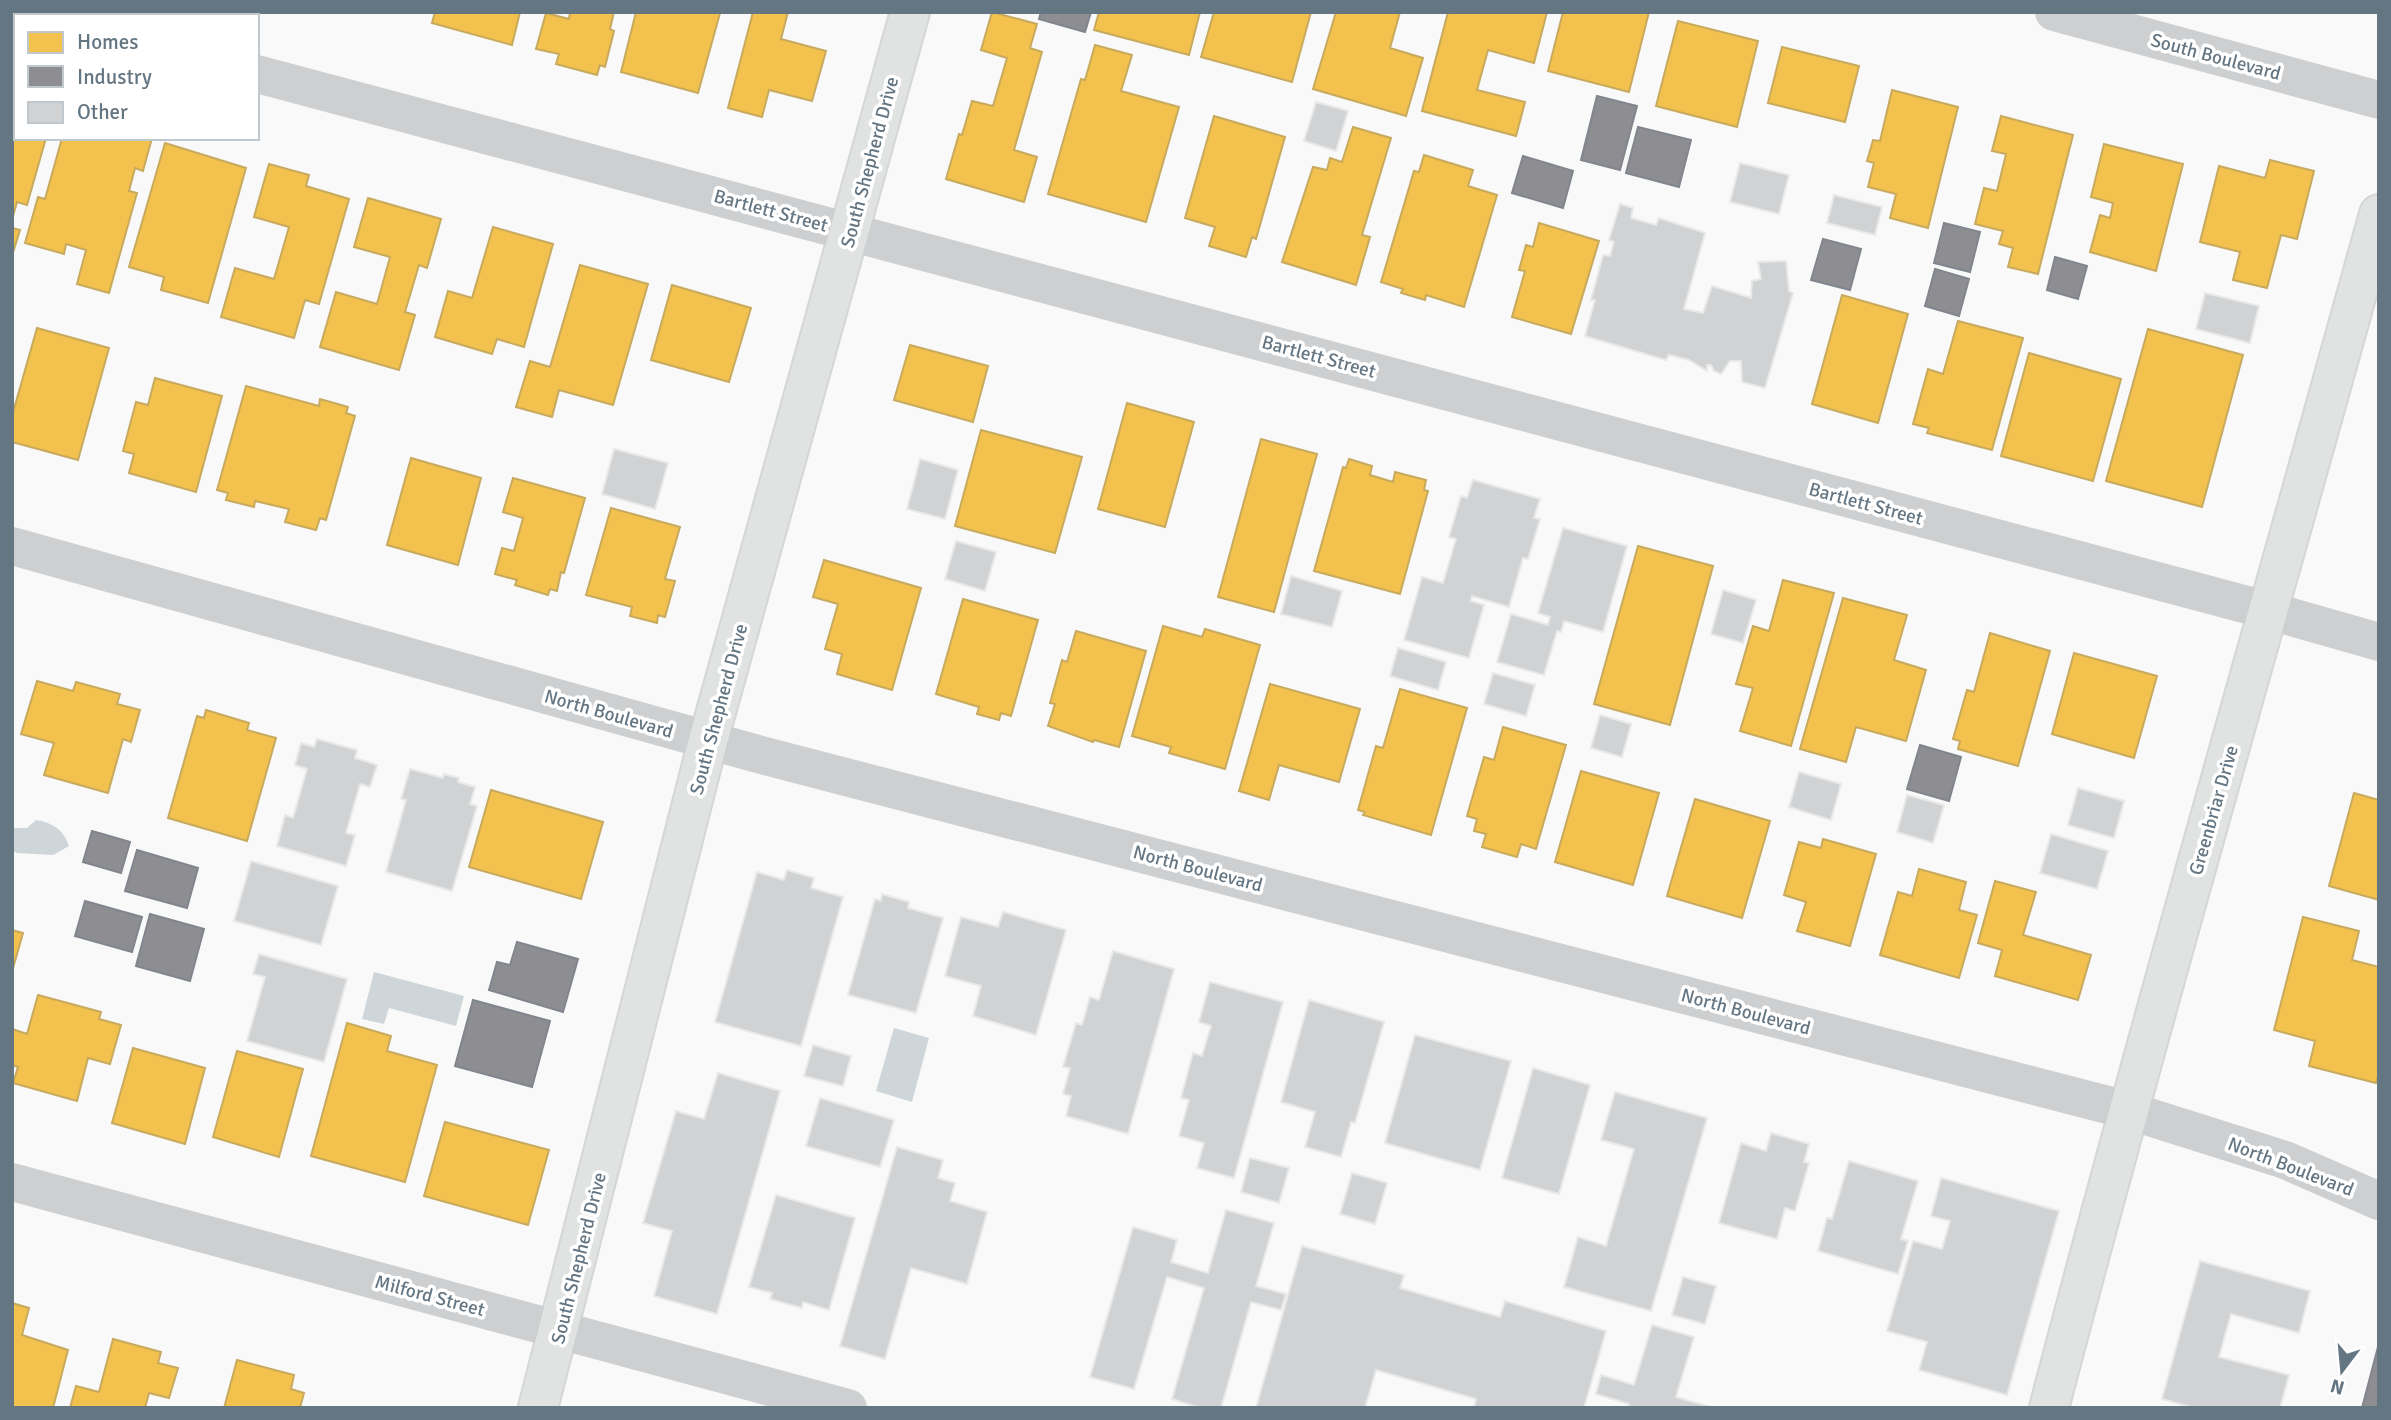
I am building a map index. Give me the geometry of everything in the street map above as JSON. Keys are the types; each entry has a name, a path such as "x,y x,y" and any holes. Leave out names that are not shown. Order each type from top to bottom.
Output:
{"main road":[{"name":"South Shepherd Drive","path":"538,1408 708,741 910,12"},
{"name":"Greenbriar Drive","path":"2049,1408 2127,1110 2270,611 2379,214"}],"street":[{"name":"South Boulevard","path":"2054,12 2379,100"},
{"name":"Bartlett Street","path":"259,75 2379,642"},
{"name":"North Boulevard","path":"12,546 708,741 2127,1110 2285,1160 2379,1201"},
{"name":"Milford Street","path":"12,1182 848,1408"}],"shaded area":[{"path":"36,820 57,828 69,846 53,855 12,851 12,828 27,828"},
{"path":"374,972 464,996 456,1026 389,1008 384,1024 362,1019"},
{"path":"894,1028 929,1038 912,1102 876,1091"}],"building: Homes":[{"path":"435,12 520,12 512,45 432,23"},
{"path":"570,12 614,12 610,29 614,31 605,67 600,65 597,75 556,64 559,54 536,49 546,13 569,19"},
{"path":"636,12 720,13 698,93 621,72"},
{"path":"753,12 788,12 781,39 826,51 812,101 769,90 762,117 728,108"},
{"path":"992,12 1037,24 1030,48 1042,52 1014,150 1037,157 1024,202 946,179 972,101 993,106 1007,58 981,50"},
{"path":"1099,12 1200,12 1189,55 1094,30"},
{"path":"1214,12 1311,12 1292,82 1201,57"},
{"path":"1336,12 1400,12 1390,48 1423,58 1406,116 1313,89"},
{"path":"1448,12 1547,12 1534,63 1488,50 1477,90 1525,102 1516,136 1422,111"},
{"path":"1563,12 1649,12 1629,92 1548,71"},
{"path":"1678,21 1758,41 1737,127 1656,106"},
{"path":"1095,45 1132,55 1121,91 1179,107 1146,222 1048,194 1081,79 1085,80"},
{"path":"1782,47 1859,66 1845,122 1768,103"},
{"path":"1892,90 1958,107 1928,228 1890,218 1896,194 1868,187 1874,163 1867,161 1873,140 1880,141"},
{"path":"1214,116 1285,137 1256,239 1252,237 1246,257 1209,246 1215,227 1185,218"},
{"path":"2001,116 2073,135 2038,274 2008,267 2013,248 1999,244 2003,231 1975,224 1984,188 1997,191 2006,154 1992,151"},
{"path":"12,118 14,140 45,140 27,205 17,202 12,220"},
{"path":"1353,127 1391,138 1362,235 1370,237 1356,285 1282,262 1313,167 1327,170 1330,158 1342,162"},
{"path":"61,140 151,140 143,171 135,168 129,191 137,193 109,293 77,284 86,250 66,244 64,254 25,243 38,197 45,199"},
{"path":"165,143 246,168 208,303 161,290 164,277 129,267"},
{"path":"2104,144 2183,164 2156,271 2090,252 2100,215 2110,218 2113,203 2091,197"},
{"path":"1424,155 1473,170 1468,186 1497,195 1464,307 1426,295 1425,300 1401,293 1403,289 1381,282 1414,171 1419,172"},
{"path":"2270,160 2314,171 2297,239 2281,235 2267,288 2233,280 2240,252 2200,242 2219,166 2265,178"},
{"path":"269,164 309,175 306,186 349,199 319,304 305,300 294,338 221,317 235,268 274,279 289,227 254,217"},
{"path":"368,198 441,219 427,268 419,265 405,312 415,315 399,370 320,347 336,292 377,304 390,257 354,247"},
{"path":"1539,223 1599,241 1571,334 1512,317 1525,271 1519,270 1526,245 1533,247"},
{"path":"493,227 553,244 524,347 497,339 492,354 435,337 448,291 472,298"},
{"path":"12,228 20,230 12,256"},
{"path":"580,265 648,284 613,405 559,390 552,417 516,407 530,361 550,367"},
{"path":"672,285 751,308 729,382 651,360"},
{"path":"1842,295 1908,314 1878,423 1812,404"},
{"path":"1958,321 2023,338 1992,450 1927,433 1929,428 1913,424 1928,369 1943,374"},
{"path":"37,328 109,348 78,460 12,442 12,416"},
{"path":"2148,329 2243,355 2202,507 2106,481"},
{"path":"910,345 988,366 973,422 894,400"},
{"path":"2029,353 2121,379 2093,481 2001,456"},
{"path":"155,378 222,396 196,492 129,473 134,454 123,451 136,402 148,405"},
{"path":"246,386 319,406 320,399 348,407 346,413 355,416 326,520 320,518 316,530 285,522 289,509 255,501 254,507 226,500 228,493 217,490"},
{"path":"1127,403 1194,422 1165,527 1098,509"},
{"path":"981,430 1082,457 1055,553 955,526"},
{"path":"1261,439 1317,454 1274,612 1218,597"},
{"path":"411,458 481,478 458,565 387,545"},
{"path":"1349,459 1372,466 1370,475 1393,482 1395,472 1426,480 1424,490 1428,491 1400,594 1314,571 1343,467 1346,468"},
{"path":"513,478 585,498 564,573 561,572 557,591 550,589 548,595 515,585 517,580 495,574 502,548 514,551 523,518 503,512"},
{"path":"611,508 680,527 665,579 675,581 665,617 658,615 657,623 630,616 632,607 586,595"},
{"path":"1638,546 1713,566 1670,725 1594,704"},
{"path":"824,560 921,588 892,690 837,674 842,654 825,649 838,604 813,597"},
{"path":"1783,580 1834,593 1791,746 1740,731 1753,688 1736,684 1753,626 1769,631"},
{"path":"1843,598 1907,615 1894,660 1926,670 1906,741 1856,727 1846,762 1800,749"},
{"path":"963,599 1038,620 1011,716 1001,713 999,720 977,714 979,707 936,694"},
{"path":"1163,626 1202,637 1205,629 1260,645 1225,769 1169,753 1171,747 1132,736"},
{"path":"1076,631 1146,651 1119,747 1094,740 1093,742 1048,726 1055,704 1050,703 1062,660 1067,662"},
{"path":"1990,633 2050,651 2018,766 1958,749 1960,741 1953,739 1967,690 1974,692"},
{"path":"2074,653 2157,676 2134,758 2052,734"},
{"path":"37,681 73,691 76,682 120,694 117,704 140,710 131,742 123,739 108,793 44,775 54,743 21,734"},
{"path":"1270,684 1360,709 1339,782 1279,765 1269,800 1239,791"},
{"path":"1400,689 1467,708 1431,835 1363,815 1365,812 1358,810 1376,746 1383,748"},
{"path":"206,710 249,723 247,730 276,738 247,841 168,818 197,716 204,718"},
{"path":"1503,727 1566,745 1536,849 1521,844 1517,857 1482,847 1486,834 1474,831 1477,819 1467,816 1484,757 1494,760"},
{"path":"1581,771 1659,793 1633,885 1555,862"},
{"path":"491,790 603,822 581,899 469,867"},
{"path":"2354,793 2379,800 2379,900 2329,886"},
{"path":"1695,799 1770,821 1742,918 1667,896"},
{"path":"1823,839 1876,854 1850,946 1797,931 1806,902 1784,895 1799,842 1821,848"},
{"path":"1919,869 1966,882 1959,910 1977,915 1959,978 1880,955 1898,892 1912,896"},
{"path":"1995,881 2036,892 2023,935 2091,955 2078,1000 1995,976 2002,950 1978,943"},
{"path":"2303,917 2359,931 2352,960 2379,967 2379,1074 2376,1083 2309,1066 2315,1041 2274,1030"},
{"path":"12,930 23,933 12,972"},
{"path":"38,995 101,1012 99,1019 121,1025 110,1064 88,1058 77,1101 13,1083 18,1067 12,1065 12,1029 27,1034"},
{"path":"347,1023 391,1036 387,1051 437,1065 405,1182 311,1156"},
{"path":"133,1048 205,1068 185,1144 112,1123"},
{"path":"237,1051 303,1069 279,1157 213,1137"},
{"path":"445,1122 549,1150 528,1225 424,1196"},
{"path":"12,1303 29,1308 22,1335 68,1350 53,1408 12,1408"},
{"path":"113,1339 161,1352 158,1363 178,1368 169,1398 149,1393 145,1408 70,1408 76,1386 99,1392"},
{"path":"237,1360 294,1375 291,1389 304,1393 300,1408 224,1408"}],"building: Industry":[{"path":"1041,12 1091,12 1085,32 1039,19"},
{"path":"1597,96 1637,106 1620,170 1581,160"},
{"path":"1638,127 1691,140 1679,187 1626,173"},
{"path":"1523,156 1573,171 1563,208 1512,193"},
{"path":"1944,223 1980,232 1970,272 1934,263"},
{"path":"1823,239 1861,249 1850,290 1811,280"},
{"path":"2055,257 2087,266 2078,299 2047,290"},
{"path":"1935,269 1969,279 1959,316 1925,306"},
{"path":"1920,745 1961,757 1949,801 1907,789"},
{"path":"92,831 130,842 121,873 83,862"},
{"path":"137,850 198,868 187,908 125,891"},
{"path":"85,901 142,917 132,952 75,936"},
{"path":"150,914 204,929 190,981 136,966"},
{"path":"517,942 578,959 563,1012 489,990 497,962 510,965"},
{"path":"473,1000 550,1021 532,1087 455,1066"},
{"path":"2379,1343 2379,1408 2362,1408"}],"building: Other":[{"path":"1316,102 1348,111 1336,151 1304,141"},
{"path":"1740,163 1789,175 1779,214 1730,202"},
{"path":"1834,195 1882,207 1875,235 1827,223"},
{"path":"1620,204 1633,208 1631,218 1656,225 1659,218 1705,233 1684,309 1703,313 1712,286 1751,298 1752,281 1761,279 1758,262 1786,261 1789,291 1793,293 1765,388 1742,382 1741,361 1730,361 1721,374 1714,371 1711,365 1707,365 1707,371 1689,360 1669,355 1666,360 1585,336 1603,255 1610,256 1614,242 1609,240"},
{"path":"2205,293 2259,306 2250,343 2196,329"},
{"path":"614,449 668,463 655,509 602,494"},
{"path":"920,459 958,470 945,519 907,509"},
{"path":"1473,480 1540,499 1534,518 1540,519 1528,559 1523,558 1509,607 1472,596 1471,601 1484,605 1469,658 1404,640 1422,577 1443,583 1456,539 1449,537 1461,496 1467,498"},
{"path":"1563,528 1627,546 1603,632 1564,621 1561,632 1557,631 1544,675 1497,662 1511,614 1548,625 1550,617 1538,613"},
{"path":"956,541 996,552 985,591 945,579"},
{"path":"1291,576 1342,591 1332,627 1281,614"},
{"path":"1723,590 1756,600 1743,643 1711,634"},
{"path":"1398,648 1446,662 1438,690 1390,676"},
{"path":"1493,673 1535,685 1526,716 1484,704"},
{"path":"1600,715 1631,724 1622,757 1591,748"},
{"path":"317,739 357,750 355,758 377,765 370,787 360,784 346,833 355,835 346,866 277,846 285,815 293,818 307,769 295,765 301,743 314,747"},
{"path":"410,769 443,778 444,774 459,778 458,782 475,787 470,804 477,806 452,891 386,872 406,800 401,799"},
{"path":"1799,772 1841,784 1831,820 1789,807"},
{"path":"2078,788 2124,801 2114,838 2068,825"},
{"path":"1907,795 1944,805 1933,843 1897,832"},
{"path":"2051,834 2108,851 2097,889 2040,873"},
{"path":"251,861 338,886 321,945 234,921"},
{"path":"787,870 814,878 811,888 843,897 801,1046 715,1022 757,872 784,880"},
{"path":"882,894 909,902 908,908 943,918 916,1013 848,995 875,899 881,901"},
{"path":"1003,912 1066,930 1036,1035 973,1016 981,986 945,976 961,917 998,927"},
{"path":"1113,951 1174,969 1128,1134 1066,1116 1071,1096 1063,1094 1070,1068 1063,1067 1076,1023 1082,1025 1090,997 1099,1000"},
{"path":"259,954 347,979 324,1062 247,1041 265,977 253,974"},
{"path":"1210,982 1283,1002 1234,1178 1197,1168 1204,1143 1179,1136 1189,1100 1181,1098 1193,1053 1202,1056 1211,1026 1199,1022"},
{"path":"1309,1000 1384,1022 1355,1123 1351,1122 1341,1157 1305,1147 1315,1112 1281,1102"},
{"path":"1415,1035 1511,1061 1480,1170 1385,1143"},
{"path":"813,1045 851,1056 843,1086 804,1076"},
{"path":"1533,1068 1590,1085 1559,1194 1502,1178"},
{"path":"718,1073 780,1091 717,1314 654,1296 672,1231 643,1223 676,1111 704,1119"},
{"path":"1615,1092 1707,1118 1651,1311 1564,1287 1578,1237 1606,1246 1634,1149 1601,1140"},
{"path":"820,1098 894,1120 880,1167 806,1146"},
{"path":"1771,1133 1809,1144 1804,1162 1809,1163 1795,1211 1785,1208 1777,1239 1719,1223 1741,1143 1766,1151"},
{"path":"897,1147 943,1160 938,1178 955,1183 950,1201 987,1212 967,1284 911,1268 885,1359 840,1346"},
{"path":"1250,1158 1289,1168 1279,1203 1241,1192"},
{"path":"1849,1161 1918,1181 1901,1239 1908,1241 1898,1274 1818,1251 1827,1218 1832,1219"},
{"path":"1352,1173 1387,1183 1375,1224 1340,1214"},
{"path":"1941,1178 2059,1211 2007,1395 1919,1370 1927,1342 1887,1331 1913,1241 1942,1249 1950,1221 1931,1216"},
{"path":"776,1195 855,1218 829,1310 803,1302 802,1308 770,1299 772,1293 749,1287"},
{"path":"1226,1210 1274,1223 1256,1286 1286,1294 1281,1310 1251,1302 1221,1408 1201,1408 1172,1399 1204,1288 1167,1277 1134,1389 1090,1377 1133,1227 1177,1240 1171,1262 1208,1273"},
{"path":"1302,1246 1404,1275 1400,1288 1500,1317 1505,1301 1606,1331 1584,1408 1474,1408 1476,1399 1376,1370 1365,1408 1256,1408"},
{"path":"2200,1261 2310,1291 2299,1333 2231,1314 2219,1357 2289,1375 2280,1408 2195,1408 2162,1399"},
{"path":"1683,1277 1716,1286 1705,1324 1672,1315"},
{"path":"1652,1325 1694,1337 1676,1397 1714,1408 1628,1408 1629,1404 1596,1394 1601,1375 1634,1385"}]}
